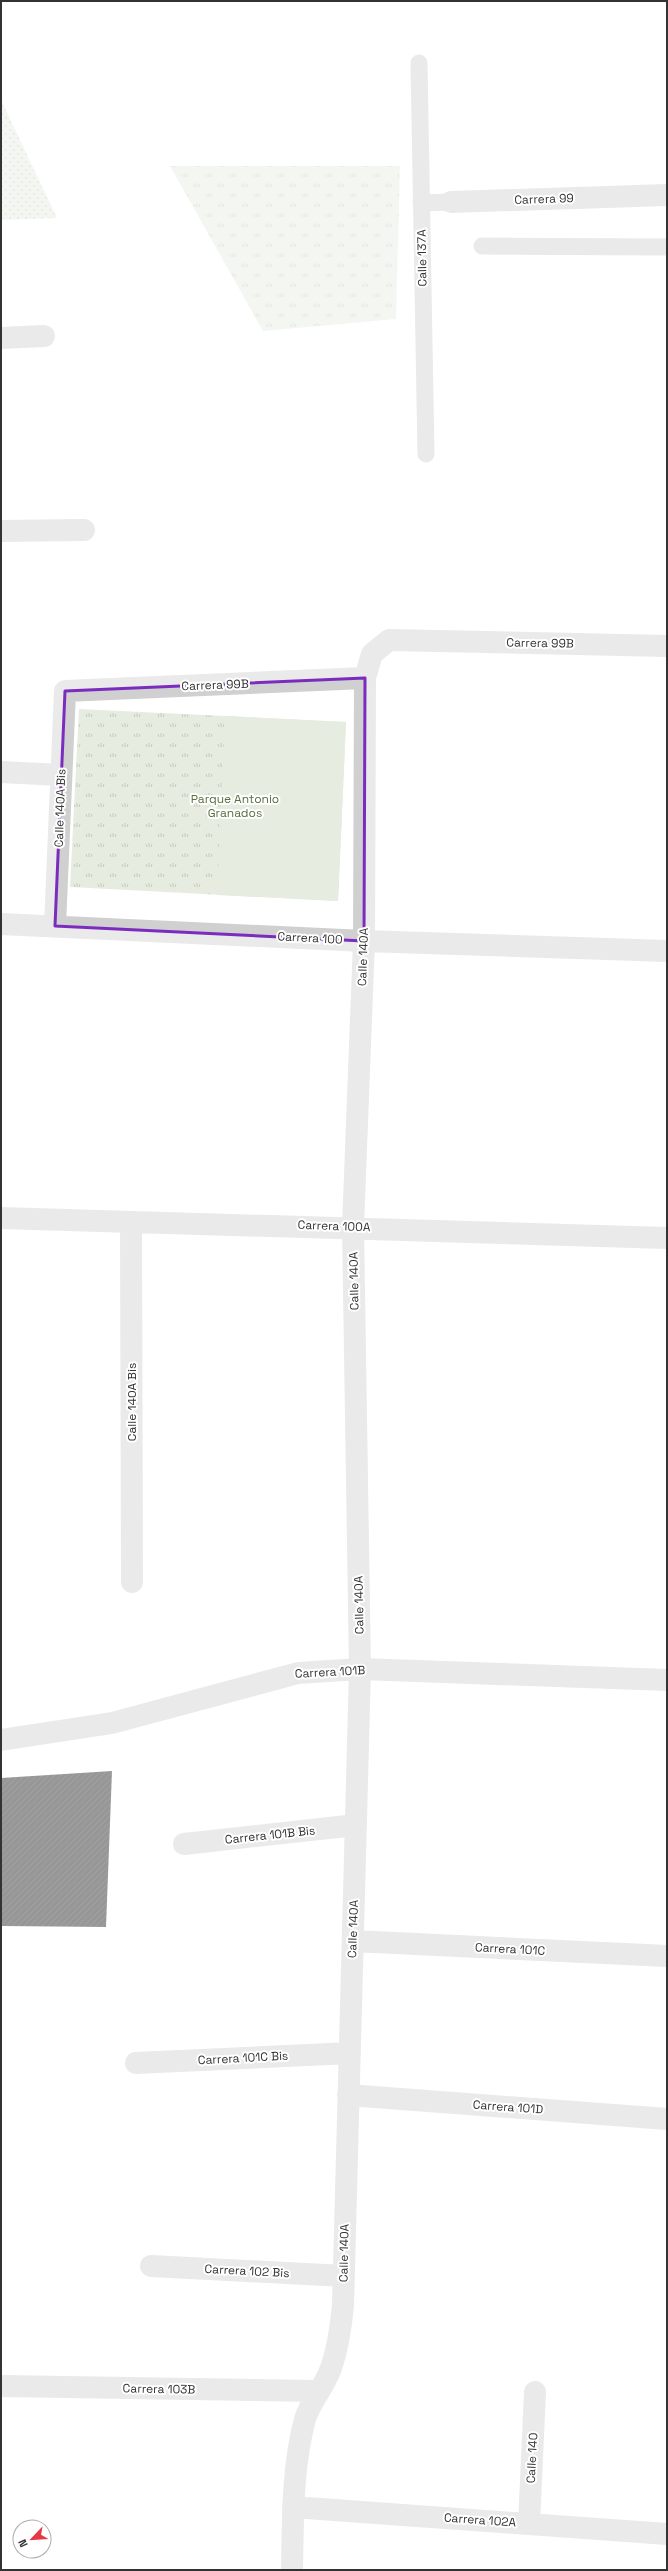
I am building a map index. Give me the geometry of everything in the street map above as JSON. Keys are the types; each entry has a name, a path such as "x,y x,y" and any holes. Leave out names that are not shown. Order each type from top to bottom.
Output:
{"street":[{"name":"Carrera 99","path":"450,202 667,194"},
{"path":"1,338 44,336"},
{"path":"1,531 84,530"},
{"name":"Carrera 99B","path":"389,640 667,646"},
{"name":"Calle 140A","path":"292,2570 293,2507 299,2445 306,2418 317,2391 331,2369 339,2338 344,2276 360,1669 353,1227 364,941 365,678 372,654 389,640"},
{"name":"Carrera 99B","path":"65,691 365,678"},
{"name":"Calle 140A Bis","path":"55,926 65,691"},
{"path":"1,772 61,775"},
{"name":"Carrera 100","path":"1,924 364,941 667,951"},
{"name":"Carrera 100A","path":"1,1218 353,1227 667,1238"},
{"name":"Calle 140A Bis","path":"131,1222 132,1582"},
{"name":"Carrera 101B","path":"1,1740 112,1723 298,1672 360,1669 667,1680"},
{"name":"Carrera 101B Bis","path":"184,1844 356,1825"},
{"name":"Carrera 101C","path":"353,1941 667,1956"},
{"name":"Carrera 101C Bis","path":"136,2063 350,2053"},
{"name":"Carrera 101D","path":"348,2095 667,2119"},
{"name":"Carrera 102 Bis","path":"151,2266 344,2276"},
{"name":"Carrera 103B","path":"1,2386 317,2391"},
{"name":"Calle 140","path":"529,2524 536,2392"},
{"name":"Carrera 102A","path":"293,2507 667,2534"}],"lane":[{"name":"Calle 137A","path":"419,63 426,454"},
{"name":"Carrera 99","path":"421,203 450,202"},
{"path":"482,246 667,247"}],"highlighted area":[{"path":"365,678 364,941 55,926 65,691"}],"green space":[{"path":"1,100 57,218 1,220"},
{"path":"170,166 400,166 396,319 263,331"},
{"name":"Parque Antonio Granados","path":"79,709 346,722 338,901 70,887"},
{"path":"225,716 346,722 338,901 217,895"}],"building":[{"path":"112,1771 106,1927 1,1926 1,1778"}]}
